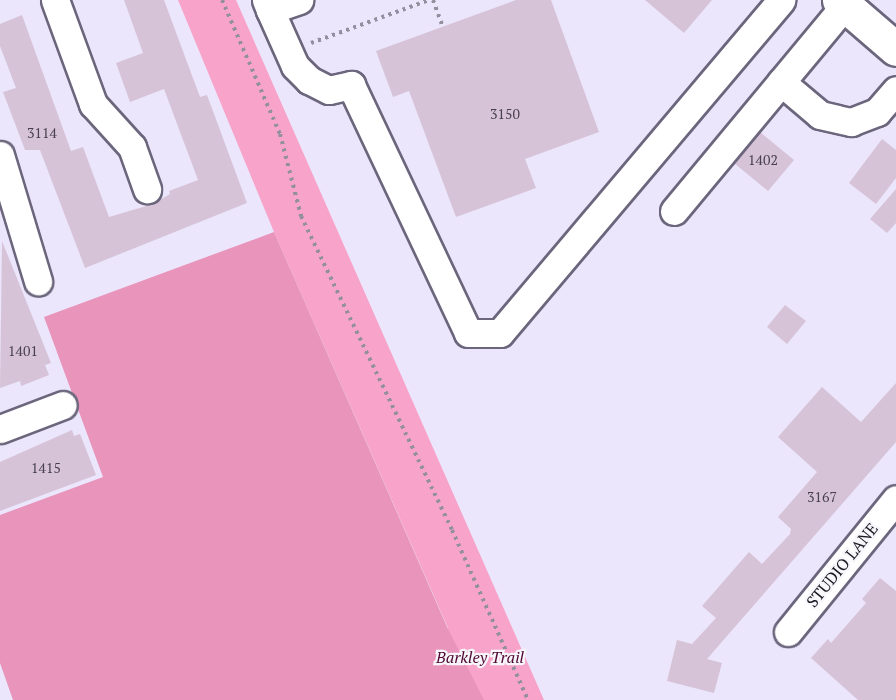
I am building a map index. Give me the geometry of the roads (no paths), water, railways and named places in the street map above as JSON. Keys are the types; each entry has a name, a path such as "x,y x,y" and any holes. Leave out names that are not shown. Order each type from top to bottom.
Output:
{"main road":[{"path":"842,3 896,49"}],"street":[{"path":"55,0 93,104 132,147 147,189"},
{"path":"299,0 268,5 295,66 309,80 329,90 351,85 468,333 500,333 782,0"},
{"path":"674,211 781,82 842,3"},
{"path":"781,82 820,115 851,122 877,112 896,90"},
{"path":"0,155 38,281"},
{"path":"0,429 63,405"},
{"name":"STUDIO LANE","path":"788,632 896,499"}],"park label":[{"name":"Barkley Trail","path":"480,657"}]}
